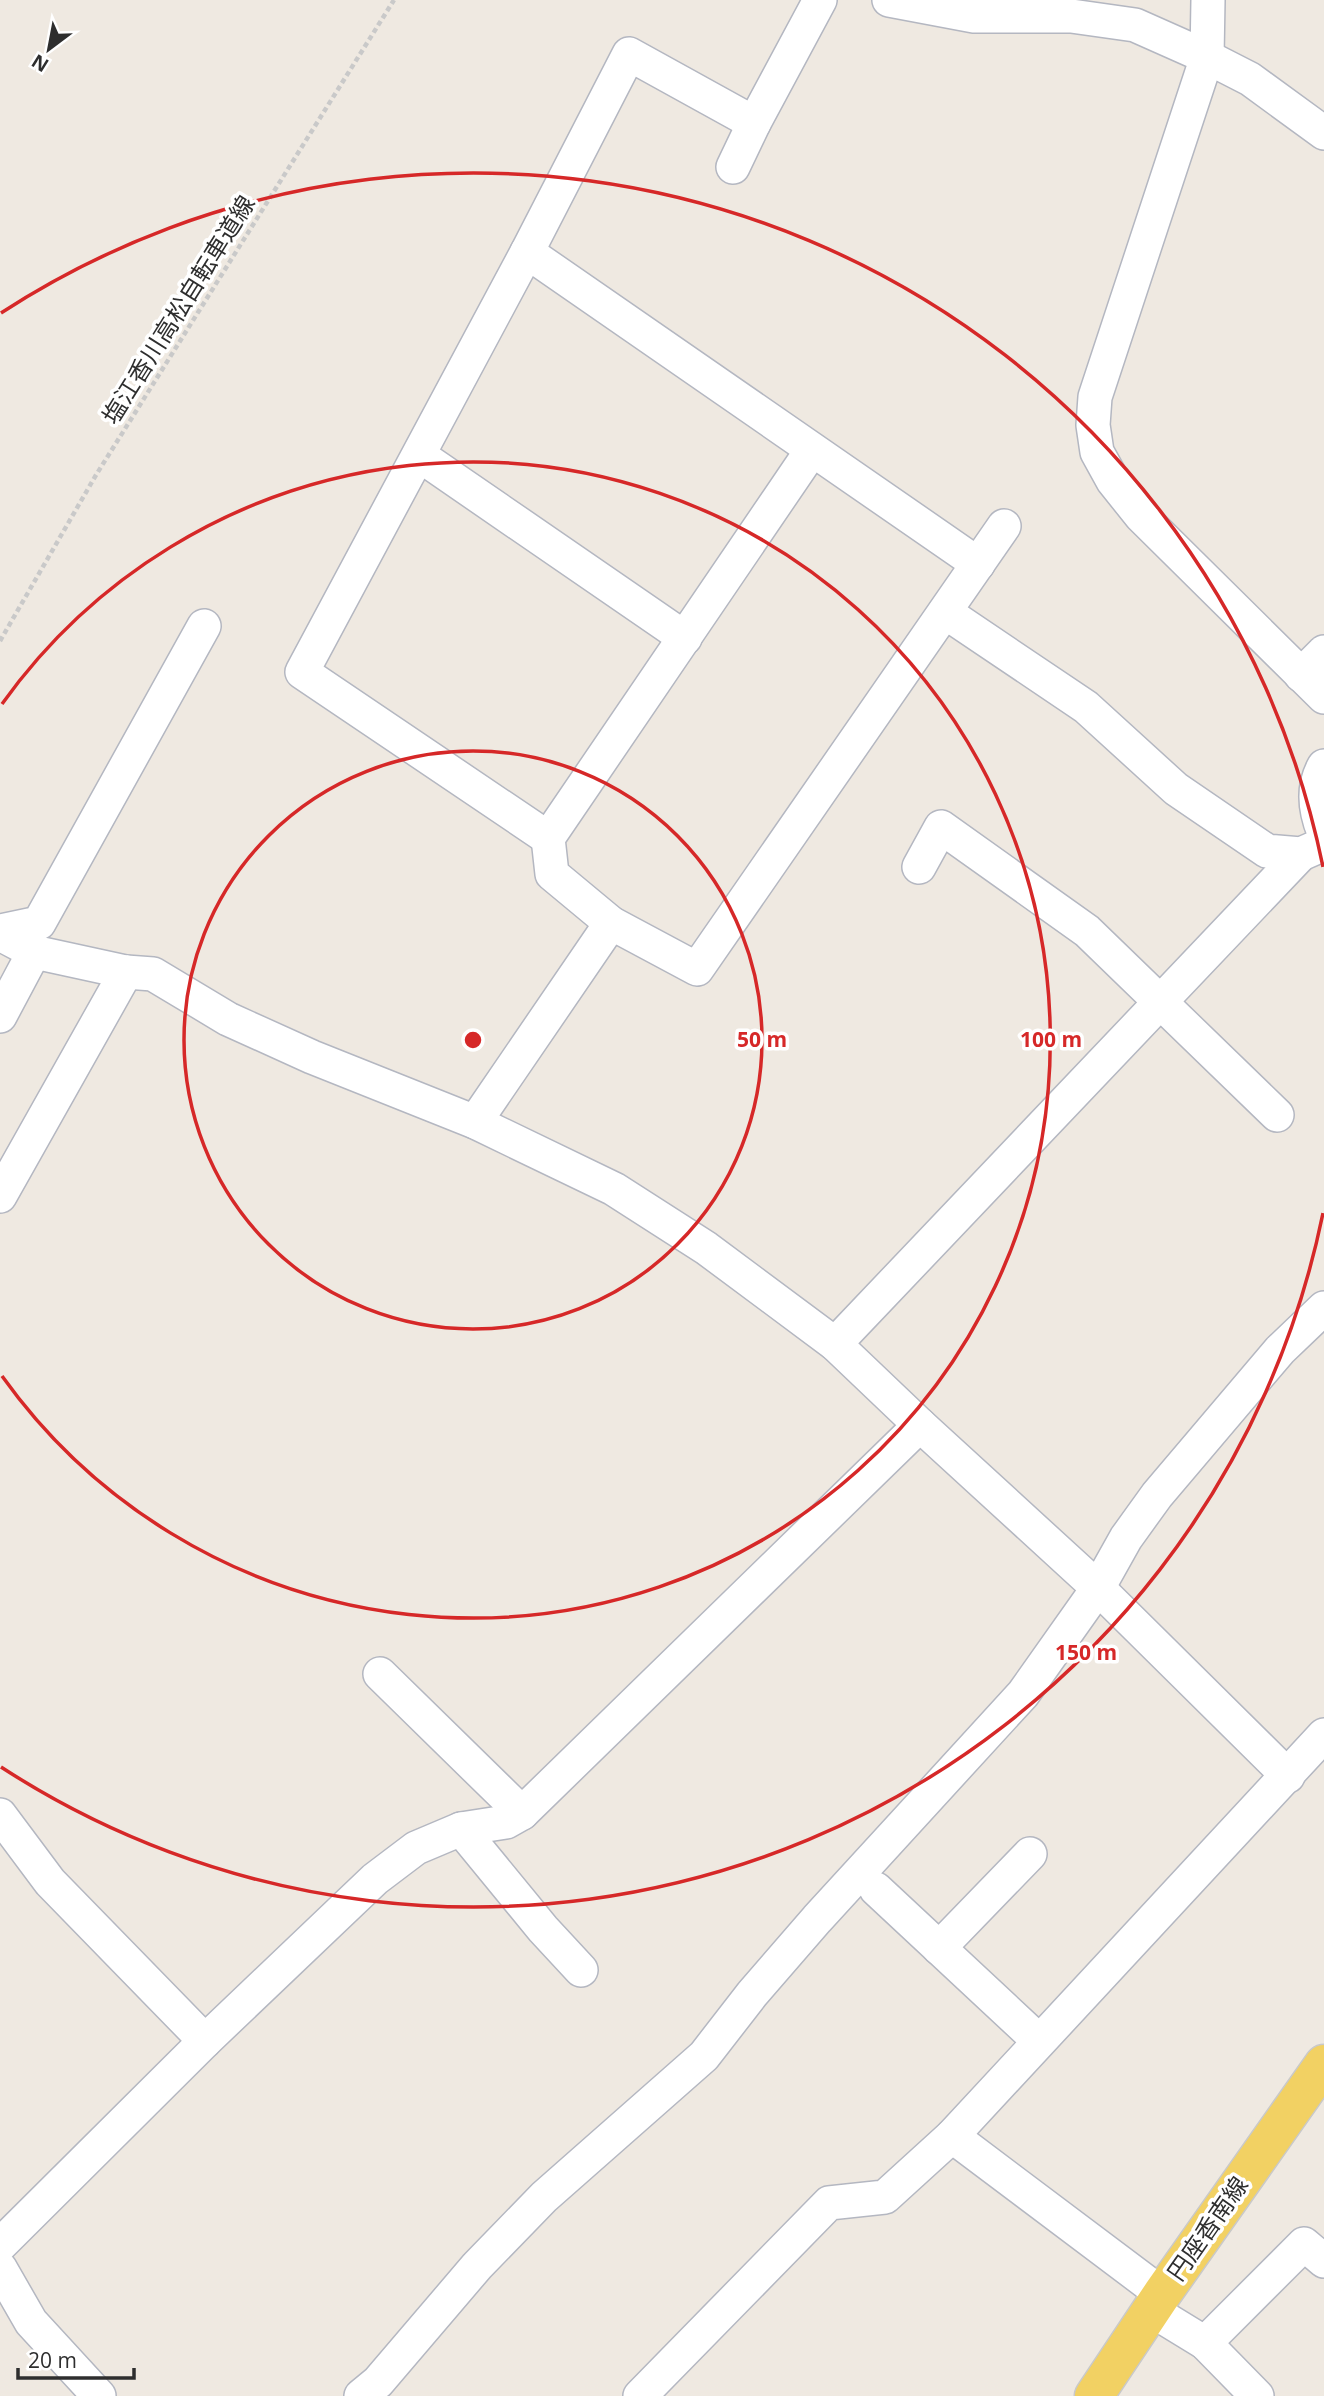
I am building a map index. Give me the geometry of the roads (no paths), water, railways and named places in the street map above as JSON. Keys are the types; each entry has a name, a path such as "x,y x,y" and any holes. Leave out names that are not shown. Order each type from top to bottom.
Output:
{"main road":[{"name":"円座香南線","path":"1094,2396 1324,2064"}],"street":[{"path":"733,167 820,0"},
{"path":"889,0 974,16 1071,16 1135,25 1250,79 1324,133"},
{"path":"1208,0 1207,57 1095,397 1093,425 1097,452 1112,481 1141,516 1317,675"},
{"path":"548,838 302,672 527,252 629,54 754,124"},
{"path":"527,252 978,564"},
{"path":"812,450 548,838 552,874 611,923 697,969 1004,526"},
{"path":"419,455 685,638"},
{"path":"945,612 1086,707 1176,789 1255,844 1267,851 1316,843"},
{"path":"0,932 39,923 204,626"},
{"path":"835,1344 1159,1003 1316,843 1319,820 1315,794 1324,766"},
{"path":"919,867 941,827 1087,931 1277,1115"},
{"path":"475,1122 611,923"},
{"path":"0,932 34,952 126,972 153,974 228,1020 312,1057 475,1122 614,1189 706,1248 835,1344 1098,1588 1288,1776"},
{"path":"0,1016 34,952"},
{"path":"0,1196 126,972"},
{"path":"361,2396 378,2382 477,2266 544,2197 704,2056 752,1994 817,1919 1023,1694 1098,1588 1126,1538 1166,1485 1280,1350 1324,1308"},
{"path":"0,2245 205,2041 375,1879 416,1847 461,1829 506,1822 522,1813 920,1425"},
{"path":"380,1674 522,1813"},
{"path":"640,2396 830,2203 885,2197 952,2136 1324,1735"},
{"path":"0,1815 50,1882 205,2041"},
{"path":"461,1829 543,1929 582,1970"},
{"path":"939,1948 1030,1854"},
{"path":"876,1889 1039,2041"},
{"path":"952,2136 1157,2302 1205,2343 1257,2396"},
{"path":"1205,2343 1304,2244 1324,2260"},
{"path":"0,2268 31,2322 99,2396"}]}
